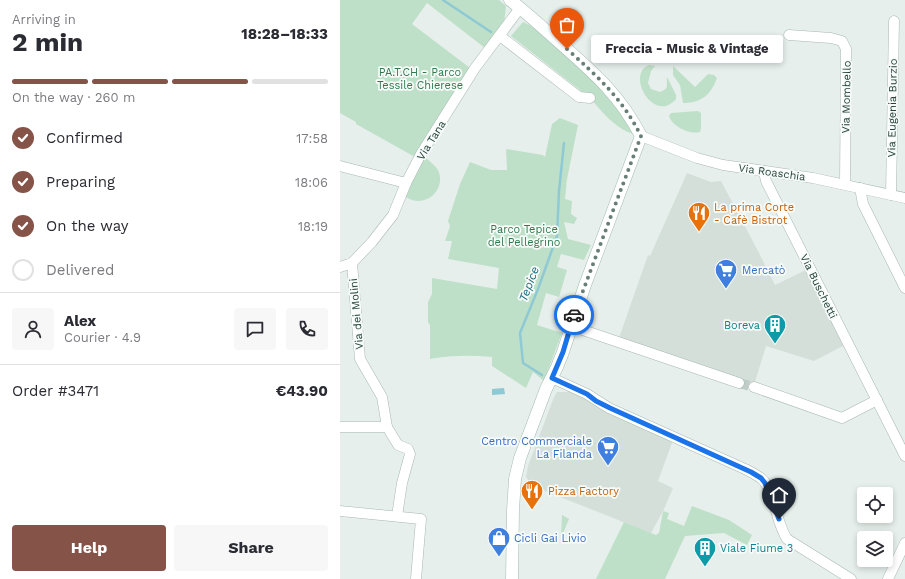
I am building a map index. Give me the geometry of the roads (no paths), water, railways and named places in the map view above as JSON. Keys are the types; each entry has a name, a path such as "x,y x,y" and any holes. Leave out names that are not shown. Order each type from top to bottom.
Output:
{"street":[{"path":"510,0 523,4 599,77 617,97 634,121 641,136 585,285 563,352 546,390 520,458 515,479 512,579"},
{"name":"Via Tana","path":"340,267 352,263 372,242 393,215 406,183 421,154 475,68 523,4"},
{"name":"Via Eugenia Burzio","path":"891,195 894,20"},
{"path":"500,36 579,97 590,98"},
{"name":"Via Mombello","path":"789,36 831,38 842,41 846,49 845,184"},
{"name":"Via Roaschia","path":"641,136 697,158 723,165 813,178 905,198"},
{"path":"340,166 406,183"},
{"name":"Via Buschetti","path":"764,171 766,180 905,456"},
{"path":"860,188 863,204 905,288"},
{"name":"Via dei Molini","path":"352,263 360,359 382,397 387,427 398,444 408,449 410,454 402,483 397,516"},
{"path":"571,326 739,383"},
{"path":"552,378 587,394 596,401 610,408 746,469 761,478 768,488 782,532 787,538 851,579"},
{"path":"754,387 842,418 878,400"},
{"path":"340,427 387,427"},
{"path":"340,511 421,519 416,579"},
{"path":"888,579 905,543"}],"water":[{"path":"504,388 505,394 492,395 492,389"}],"waterway":[{"name":"Tepice","path":"443,0 491,32"},
{"name":"Tepice","path":"542,375 523,363 520,333 557,236 559,191 564,143"}],"tunnel":[{"path":"739,383 754,387"}],"place":[{"name":"Freccia - Music & Vintage","path":"567,49"},
{"name":"La prima Corte - Cafè Bistrot","path":"699,232"},
{"name":"Mercatò","path":"726,290"},
{"name":"Boreva","path":"775,344"},
{"name":"Centro Commerciale La Filanda","path":"608,466"},
{"name":"Pizza Factory","path":"532,510"},
{"name":"Cicli Gai Livio","path":"499,558"},
{"name":"Viale Fiume 3","path":"705,568"}],"park label":[{"name":"PA.T.CH - Parco Tessile Chierese","path":"420,78"},
{"name":"Parco Tepice del Pellegrino","path":"524,235"}]}
